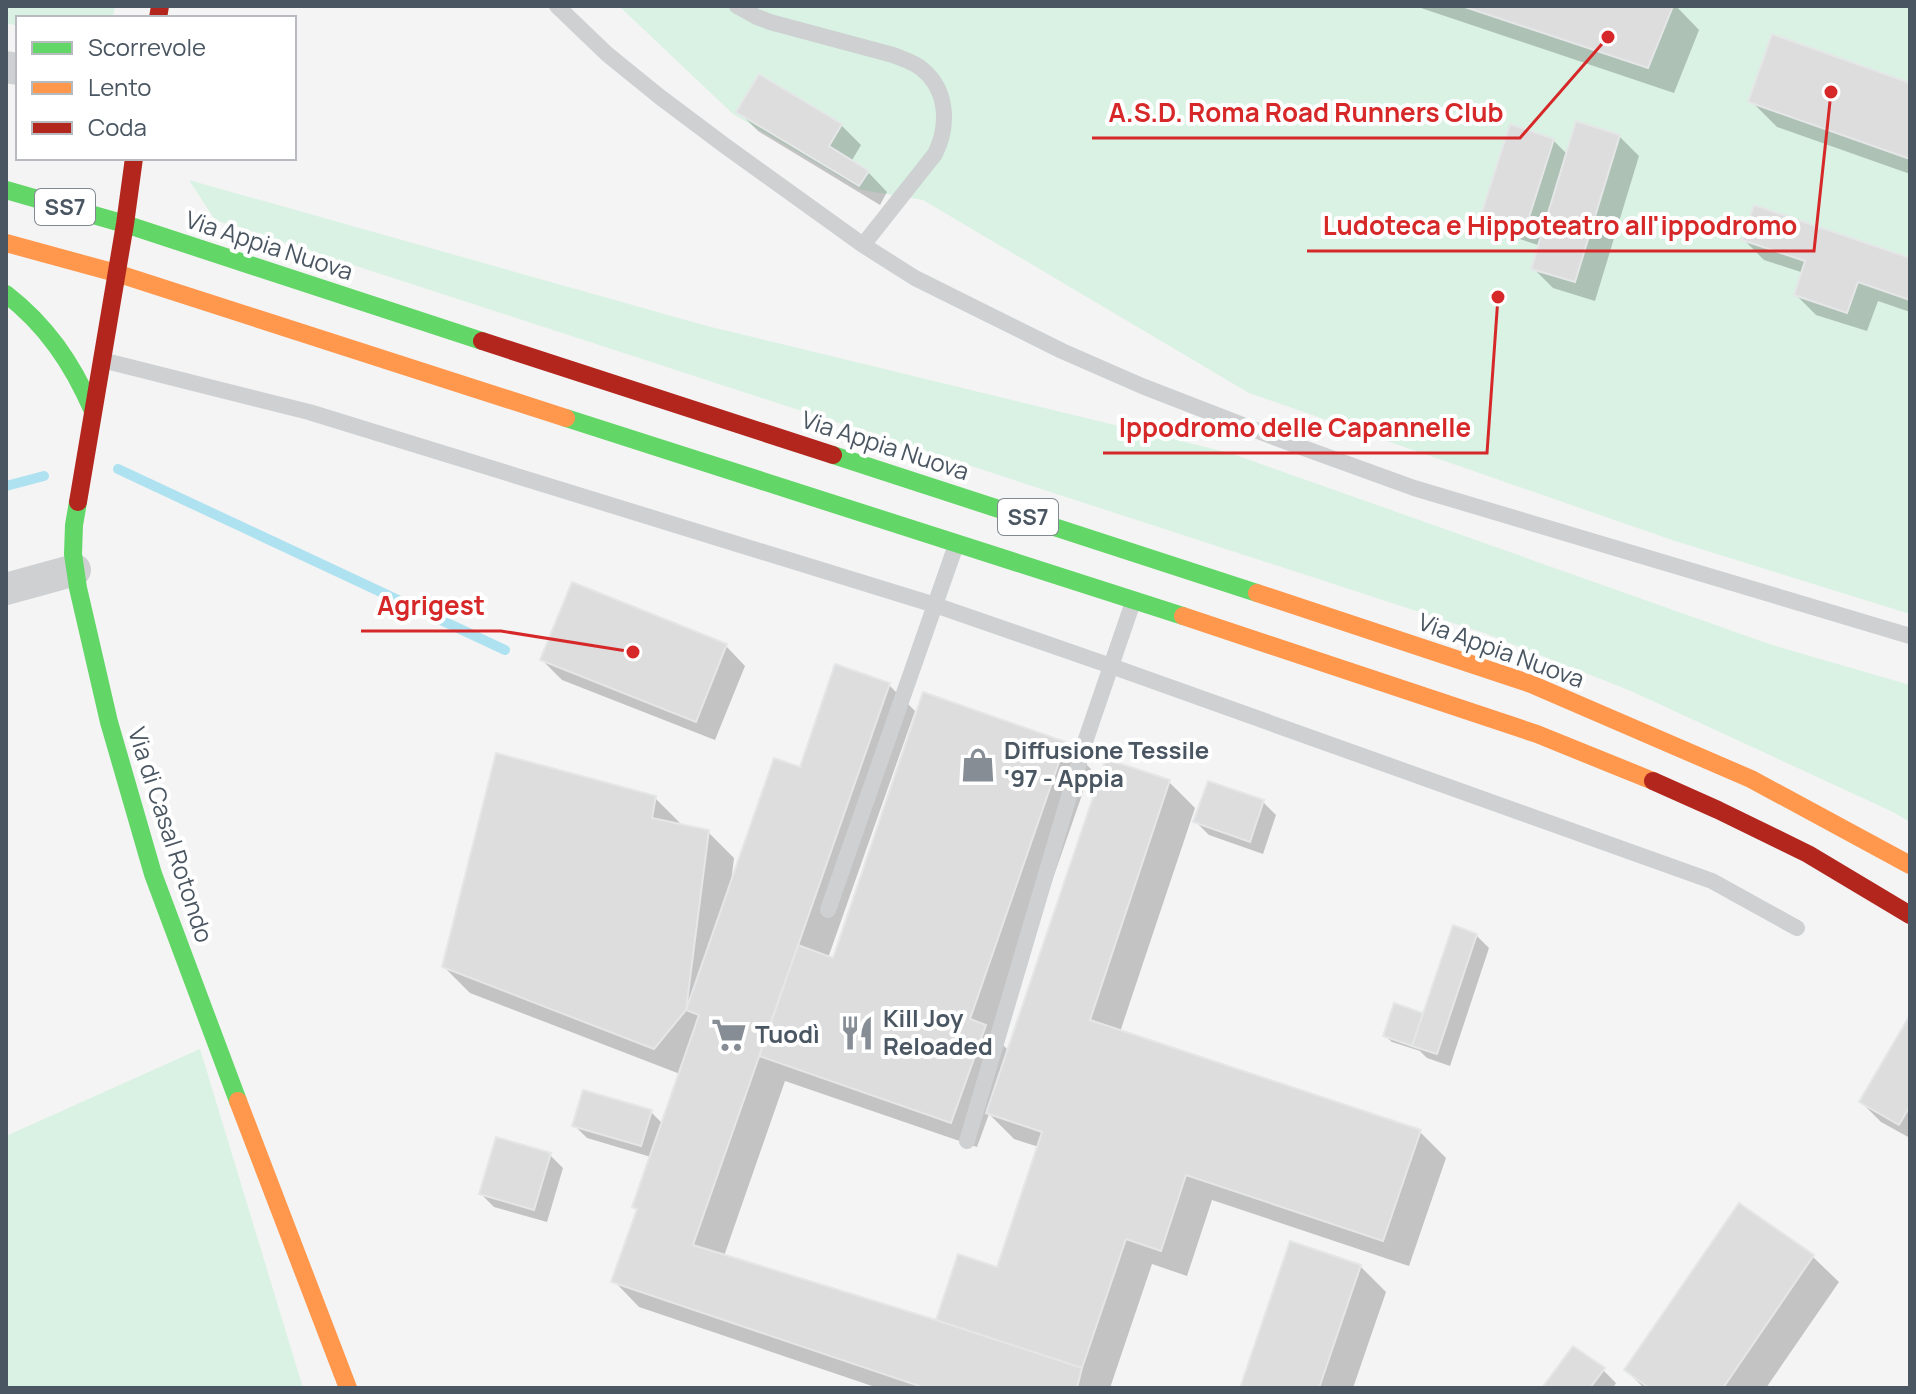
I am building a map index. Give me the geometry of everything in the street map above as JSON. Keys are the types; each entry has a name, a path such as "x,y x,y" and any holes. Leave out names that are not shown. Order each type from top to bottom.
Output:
{"main road":[{"name":"Via di Casal Rotondo","path":"134,160 74,525 75,570 109,722 153,874 348,1388"},
{"name":"Via Appia Nuova","path":"6,190 125,224 1531,684 1751,779 1910,865"},
{"name":"SS7","path":"6,243 116,273 1134,600 1537,734 1718,810 1808,854 1910,915"},
{"path":"6,294 25,308 54,341 74,370 92,409"}],"street":[{"path":"6,589 75,570"}],"lane":[{"path":"557,6 607,54 660,97 863,245 915,278 1074,357 1312,452 1441,496 1910,636"},
{"path":"737,6 770,22 909,61 923,69 939,93 946,121 940,145 863,245"},
{"path":"101,359 309,412 935,605 1712,881 1797,928"},
{"path":"828,910 956,543"},
{"path":"967,1141 1086,739 1134,600"}],"green space":[{"path":"6,6 115,6 113,16 16,16 16,26 6,23"},
{"path":"619,6 1910,6 1910,614 1675,541 1249,393 923,200 862,190 733,114"},
{"path":"189,180 707,326 1230,453 1772,645 1910,685 1910,822 1631,691 1487,634 215,220"},
{"path":"200,1049 303,1388 6,1388 6,1136"}],"building":[{"path":"1462,6 1673,6 1648,68"},
{"path":"1772,34 1910,83 1910,159 1748,102"},
{"path":"759,74 842,124 829,146 869,171 859,186 736,112"},
{"path":"1576,121 1620,135 1575,282 1531,269"},
{"path":"1510,124 1554,139 1524,233 1480,218"},
{"path":"1754,205 1910,258 1910,300 1858,282 1847,313 1794,295 1805,261 1742,240"},
{"path":"572,582 727,644 696,722 540,660"},
{"name":"Tuodì","path":"835,664 890,683 693,1245 1082,1368 1077,1388 925,1388 611,1282 637,1209 632,1207 699,1015 686,1010 774,758 800,767"},
{"path":"923,692 1066,742 970,1019 986,1025 951,1123 759,1056 798,945 833,958"},
{"path":"496,753 656,796 652,818 709,830 686,1010 654,1049 442,967"},
{"path":"1106,759 1170,780 1090,1020 1421,1130 1383,1241 1186,1175 1161,1251 1126,1239 1082,1368 936,1320 958,1254 997,1267 1042,1132 986,1113"},
{"path":"1208,781 1264,800 1250,842 1193,822"},
{"path":"1453,925 1477,934 1437,1054 1412,1046"},
{"path":"1394,1003 1423,1013 1412,1046 1383,1036"},
{"path":"1910,1015 1910,1106 1899,1125 1859,1102"},
{"path":"583,1090 652,1110 641,1146 572,1126"},
{"path":"496,1137 551,1153 534,1210 479,1194"},
{"path":"1739,1203 1814,1255 1723,1388 1649,1388 1624,1370"},
{"path":"1290,1241 1361,1265 1319,1388 1240,1388"},
{"path":"1573,1346 1605,1368 1590,1388 1542,1388"}],"waterway":[{"path":"118,469 505,650"},
{"path":"6,486 44,476"}],"traffic: fast":[{"path":"6,190 125,224 482,341"},
{"path":"6,294 46,332 76,376 92,409"},
{"path":"566,418 1183,616"},
{"path":"833,455 1257,593"},
{"path":"78,502 73,554 109,722 153,874 238,1101"}],"traffic: slow":[{"path":"6,243 116,273 566,418"},
{"path":"1257,593 1531,684 1751,779 1910,865"},
{"path":"1183,616 1537,734 1653,781"},
{"path":"238,1101 348,1388"}],"traffic: jam":[{"path":"158,16 160,6"},
{"path":"78,502 134,160"},
{"path":"482,341 833,455"},
{"path":"1653,781 1808,854 1910,915"}],"place":[{"name":"A.S.D. Roma Road Runners Club","path":"1608,37"},
{"name":"Ludoteca e Hippoteatro all'ippodromo","path":"1831,92"},
{"name":"Ippodromo delle Capannelle","path":"1498,297"},
{"name":"Agrigest","path":"633,652"},
{"name":"Diffusione Tessile '97 - Appia","path":"978,765"},
{"name":"Kill Joy Reloaded","path":"857,1033"},
{"name":"Tuodì","path":"729,1035"}]}
